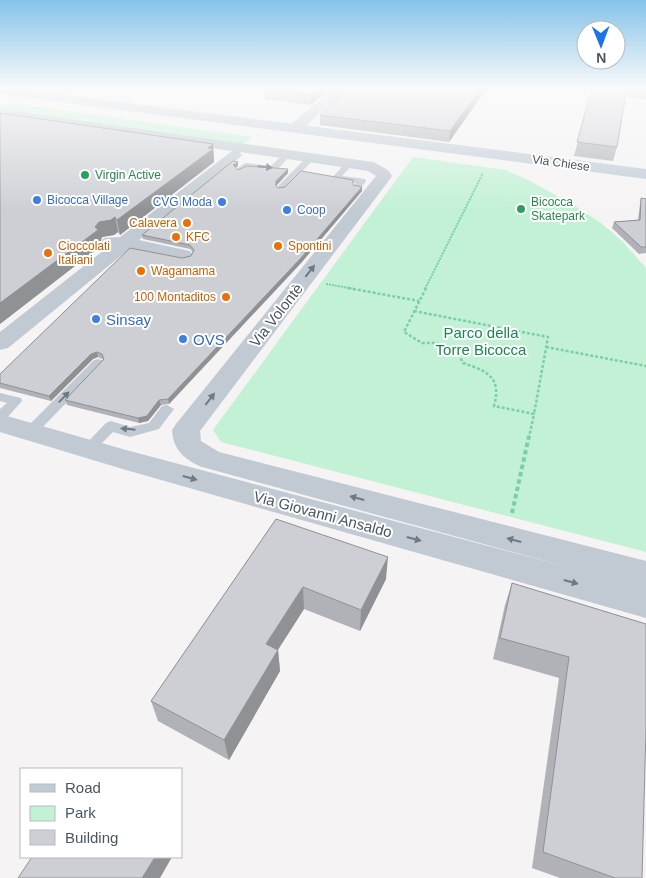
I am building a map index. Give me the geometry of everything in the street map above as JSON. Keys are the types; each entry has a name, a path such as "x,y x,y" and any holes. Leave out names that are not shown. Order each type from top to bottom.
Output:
{"street":[{"path":"85,129 239,158 288,154 350,164"},
{"name":"Via Chiese","path":"301,129 646,174"},
{"path":"0,343 115,241 239,158"},
{"name":"Via Volontè","path":"126,460 145,458 161,452 174,444 384,176 373,167 350,164"},
{"path":"115,241 183,255"},
{"name":"Via Giovanni Ansaldo","path":"0,422 126,460 646,603"},
{"name":"Via Giovanni Ansaldo","path":"186,430 187,443 190,448 194,452 212,460 646,576"}],"lane":[{"path":"239,158 245,164 273,169 288,154"},
{"path":"281,188 311,158"},
{"path":"350,164 336,178 362,182 357,187"},
{"path":"30,432 98,363"},
{"path":"0,397 16,401 0,417"},
{"path":"88,449 111,426 130,432 154,426 168,409"}],"path":[{"path":"483,173 404,332 422,343 435,343 451,347 458,353 463,363 489,375 496,383 499,392 494,406 534,414"},
{"path":"303,280 419,301"},
{"path":"414,311 548,337 534,414 506,538"},
{"path":"546,347 646,366"}],"green space":[{"path":"139,129 195,129 253,137 244,144"},
{"name":"Parco della Torre Bicocca","path":"413,157 506,170 530,181 601,223 623,242 646,268 646,552 221,442 213,430"}],"building":[{"path":"0,129 110,129 213,144 208,148 213,149 117,220 115,217 111,220 99,222 95,227 98,230 0,303"},
{"path":"434,129 451,129 450,131"},
{"path":"581,129 620,129 617,147 577,142"},
{"path":"233,161 238,162 233,165 238,170 247,166 288,169 276,181 278,188 285,187 301,171 353,180 353,185 362,187 301,258 168,399 159,400 147,416 138,418 65,400 104,359 102,354 97,352 91,354 49,396 0,383 0,374 130,248 182,258 191,256 194,250 190,245 142,235"},
{"path":"641,198 646,199 646,247 641,247 614,222 640,220"},
{"path":"276,519 388,557 361,610 303,587 266,644 278,650 224,740 151,701"},
{"path":"512,583 646,624 646,728 642,878 615,878 543,852 569,657 500,638"},
{"path":"31,858 154,858 142,878 18,878"}],"place":[{"name":"Virgin Active","path":"85,175"},
{"name":"Bicocca Village","path":"37,200"},
{"name":"CVG Moda","path":"222,202"},
{"name":"Bicocca Skatepark","path":"521,209"},
{"name":"Coop","path":"287,210"},
{"name":"Calavera","path":"187,223"},
{"name":"KFC","path":"176,237"},
{"name":"Spontini","path":"278,246"},
{"name":"Cioccolati Italiani","path":"48,253"},
{"name":"Wagamama","path":"141,271"},
{"name":"100 Montaditos","path":"226,297"},
{"name":"Sinsay","path":"96,319"},
{"name":"OVS","path":"183,339"}]}
